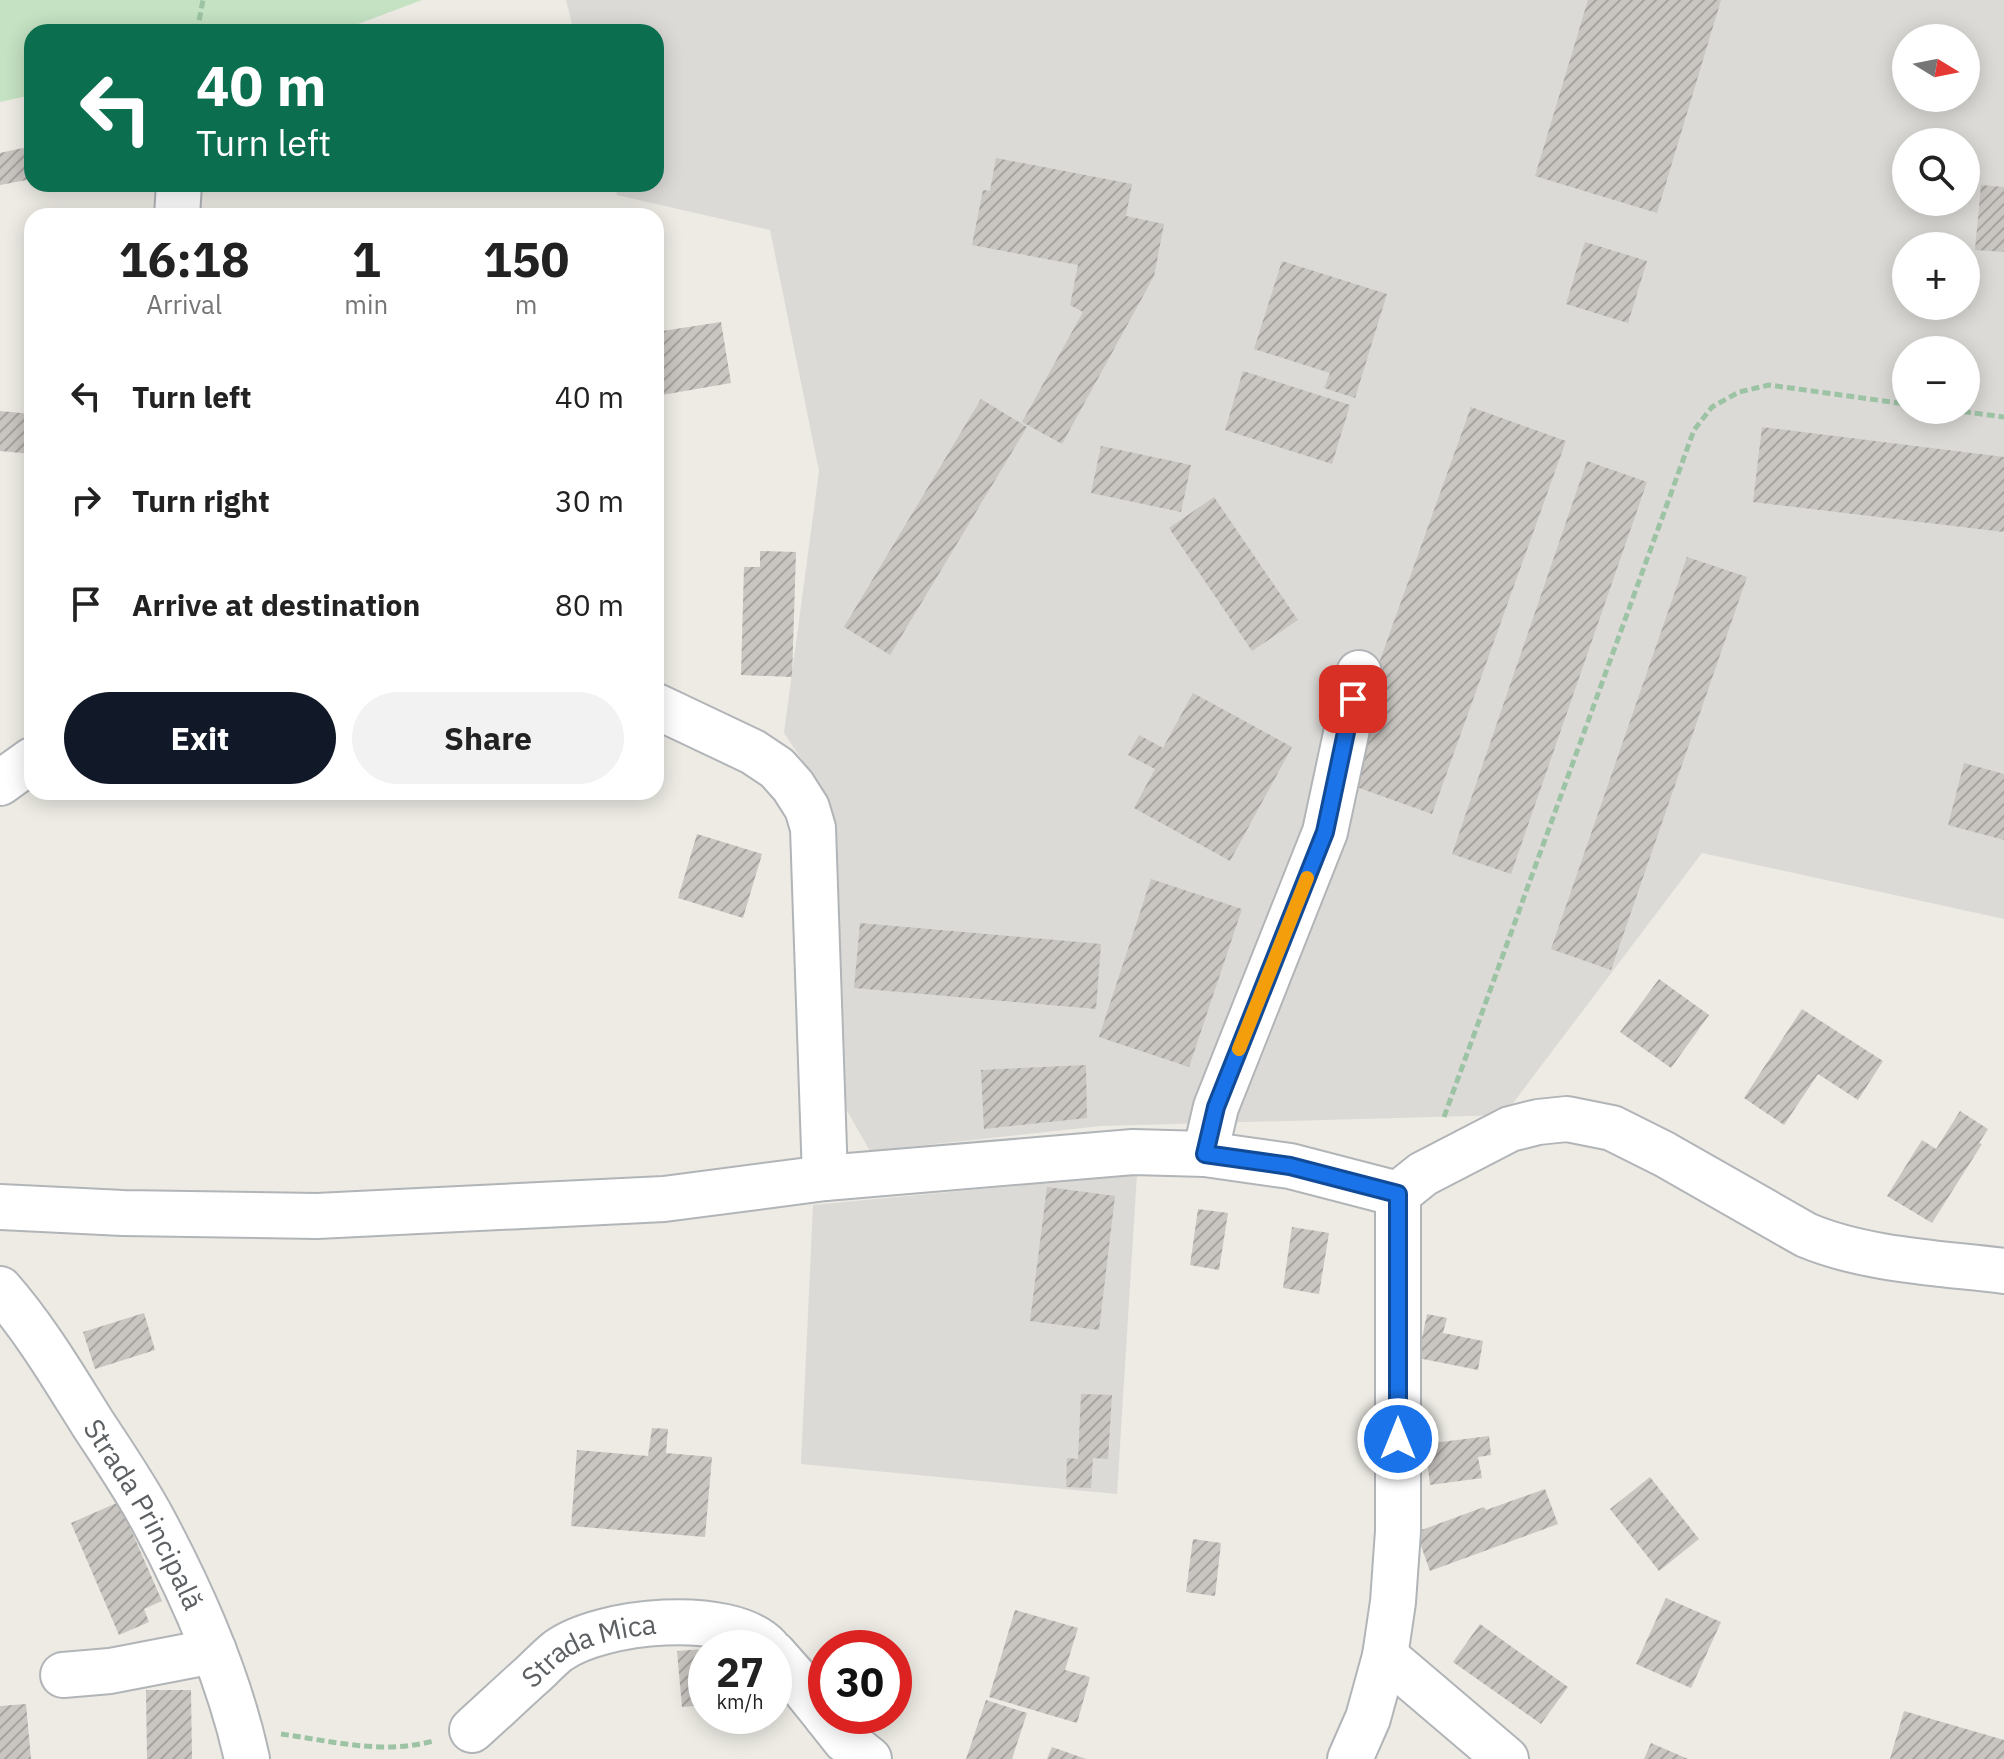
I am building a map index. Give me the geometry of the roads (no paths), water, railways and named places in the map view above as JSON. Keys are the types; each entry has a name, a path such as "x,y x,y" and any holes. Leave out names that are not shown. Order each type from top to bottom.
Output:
{"street":[{"path":"1205,1154 1216,1107 1325,832 1359,673"},
{"path":"664,710 753,752 777,768 807,808 813,828 825,1178"},
{"path":"0,783 24,766"},
{"path":"0,1207 123,1213 317,1216 664,1199 825,1178 1133,1152 1205,1154 1410,1184 1510,1129 1567,1119 1612,1128 1826,1244 1858,1252 2004,1271"},
{"path":"1350,1759 1368,1718 1385,1656 1393,1602 1410,1184"},
{"name":"Strada Principală","path":"0,1289 21,1313 62,1374 153,1520 214,1651 244,1744"},
{"name":"Strada Mica","path":"472,1730 559,1651 576,1641 605,1631 678,1620 739,1630"},
{"path":"63,1675 110,1671 214,1651"},
{"path":"1385,1656 1506,1759"},
{"path":"792,1674 808,1694"},
{"path":"840,1734 869,1759"}]}
